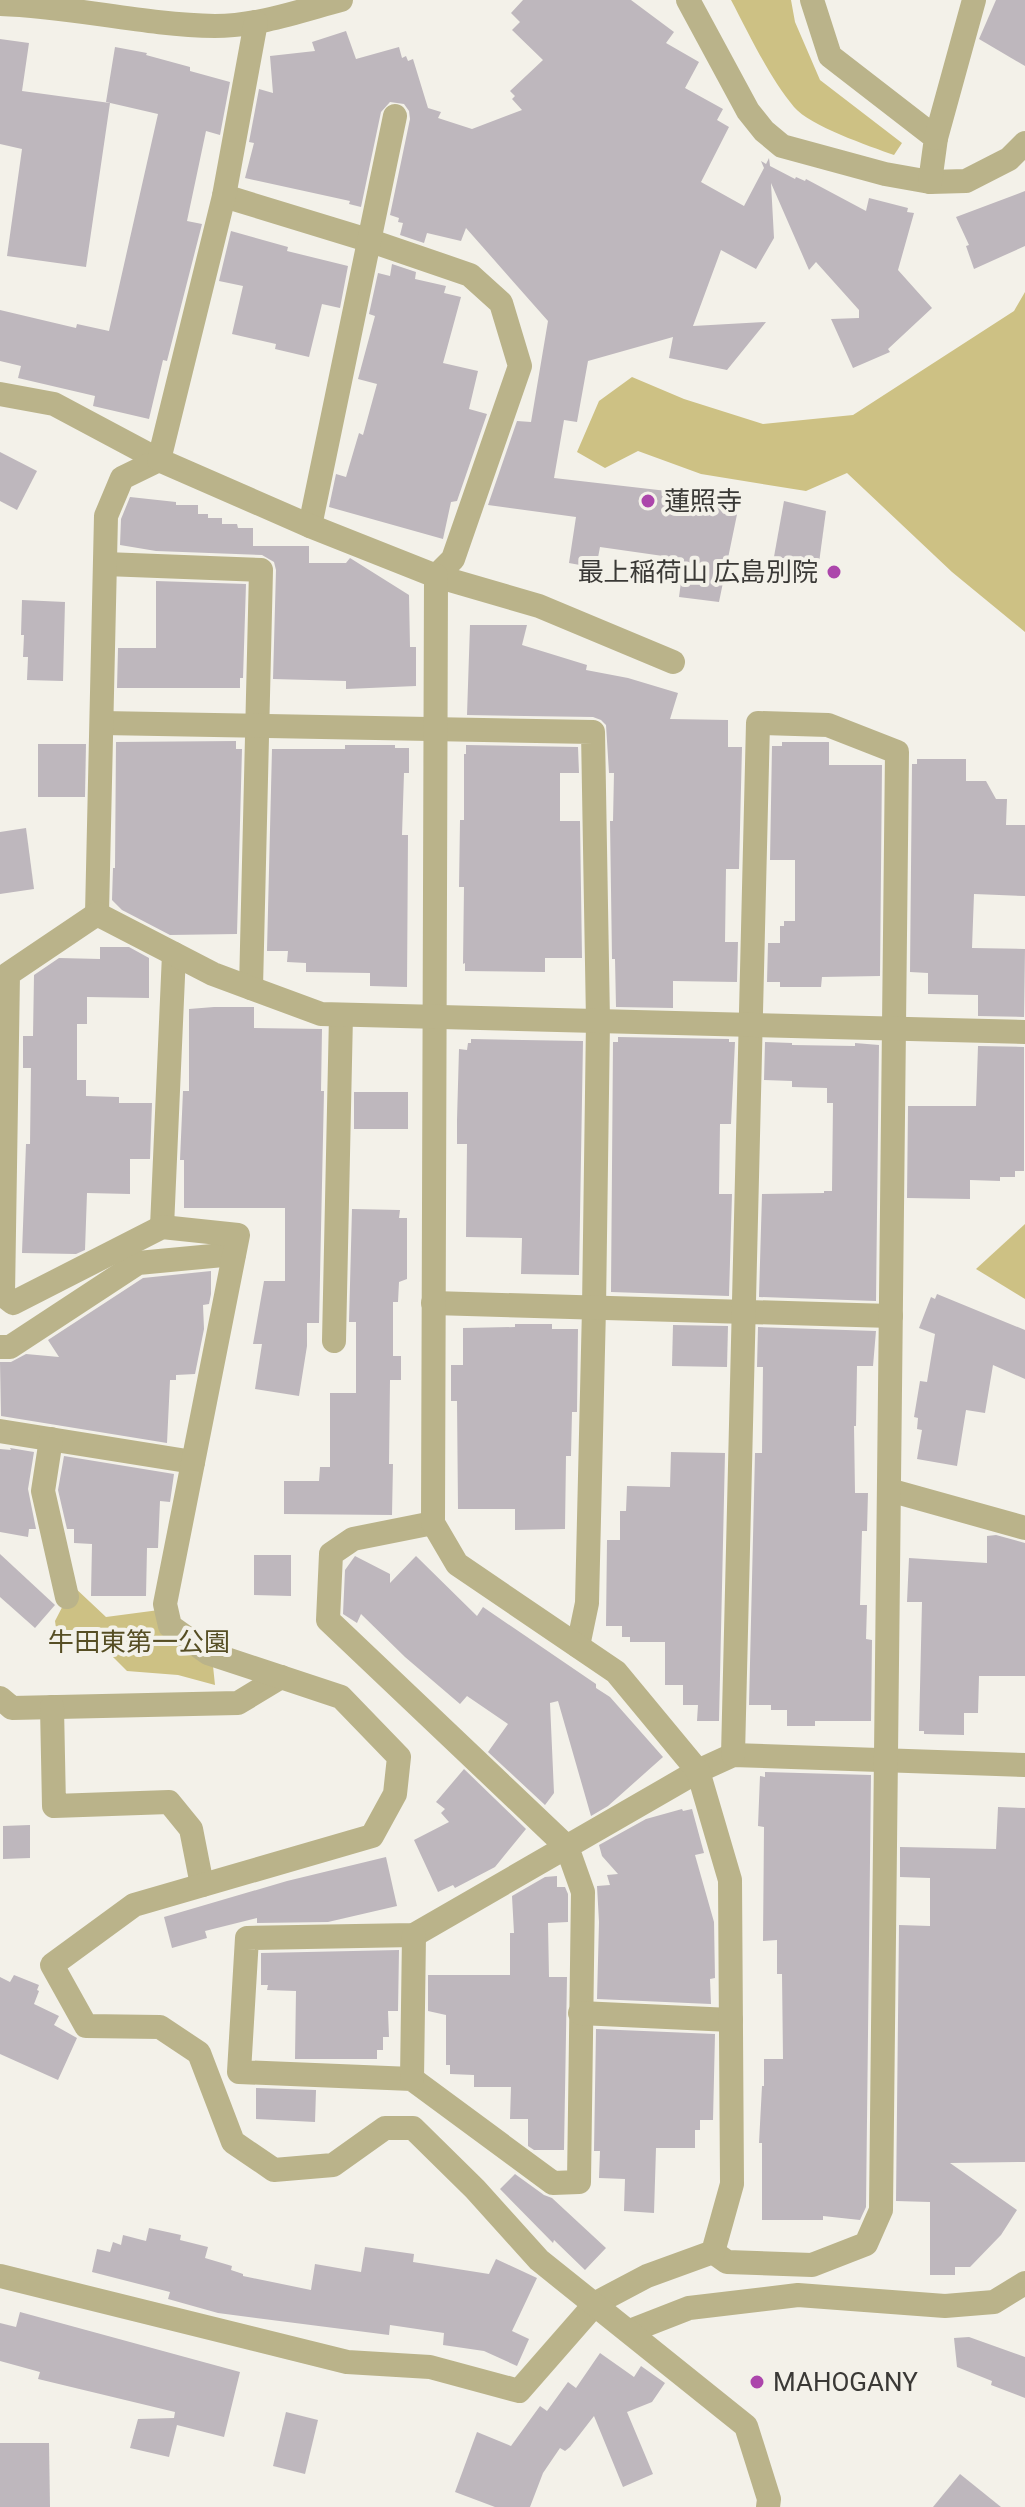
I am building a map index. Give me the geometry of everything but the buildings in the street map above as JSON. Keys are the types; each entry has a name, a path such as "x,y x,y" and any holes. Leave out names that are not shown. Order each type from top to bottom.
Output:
{"street":[{"path":"0,4 158,11 216,26 256,22 341,0"},
{"path":"688,0 748,111 764,131 782,146 885,174 930,182 966,181 1009,159 1025,143"},
{"path":"812,0 830,56 936,138"},
{"path":"930,182 936,138 974,0"},
{"path":"159,460 224,196 256,22"},
{"path":"310,526 395,116"},
{"path":"224,196 470,275 501,303 520,366 453,559 436,576 433,1523 457,1564 616,1672 698,1771 730,1880 732,2184 713,2252"},
{"path":"0,394 54,404 159,460 310,526 436,576 539,606 673,662"},
{"path":"97,914 106,516 122,478 159,460"},
{"path":"105,564 261,570 251,988"},
{"path":"102,723 593,732 598,1021 594,1308 587,1603 578,1646"},
{"path":"713,2252 727,2262 812,2265 866,2244 881,2210 897,752 828,725 758,723 733,1755"},
{"path":"97,914 213,974 321,1014 1025,1032"},
{"path":"97,914 8,974 3,1295 13,1303 162,1227 238,1235 165,1604 170,1626 208,1653 341,1697 399,1757 395,1794 372,1836 134,1905 52,1965 86,2026 160,2027 199,2053 233,2142 274,2170 333,2165 385,2128 413,2128 475,2189 539,2260 746,2426 769,2499 768,2507"},
{"path":"162,1227 174,954"},
{"path":"334,1341 341,1015"},
{"path":"0,1347 10,1347 138,1263 234,1254"},
{"path":"433,1303 891,1316"},
{"path":"0,1431 193,1462"},
{"path":"51,1439 43,1491 67,1597"},
{"path":"889,1490 1025,1528"},
{"path":"433,1523 353,1539 331,1554 328,1620 567,1847 583,1892 579,2182 553,2183 412,2079 239,2072 247,1938 414,1935 567,1847 698,1771 733,1755 1025,1765"},
{"path":"0,1698 12,1708 238,1703 281,1677"},
{"path":"52,1707 54,1806 169,1802 191,1829 202,1885"},
{"path":"412,2079 414,1935"},
{"path":"580,2013 731,2020"},
{"path":"0,2276 347,2362 430,2367 519,2391 596,2303 647,2276 713,2252"},
{"path":"630,2331 689,2308 798,2295 945,2306 994,2302 1025,2283"}],"green space":[{"path":"731,0 791,0 795,22 820,80 902,143 894,155 826,128 794,107 768,69"},
{"path":"1025,292 1025,632 952,572 847,473 806,491 701,474 638,451 605,468 577,452 599,401 632,377 684,399 763,424 853,415 1014,311"},
{"path":"1025,1224 1025,1299 976,1269"},
{"name":"牛田東第一公園","path":"73,1586 106,1617 159,1610 213,1666 215,1685 178,1675 127,1671 108,1652 88,1648 75,1629 57,1635 55,1621"}],"place":[{"name":"蓮照寺","path":"648,501"},
{"name":"最上稲荷山 広島別院","path":"834,572"},
{"name":"MAHOGANY","path":"757,2382"}]}
